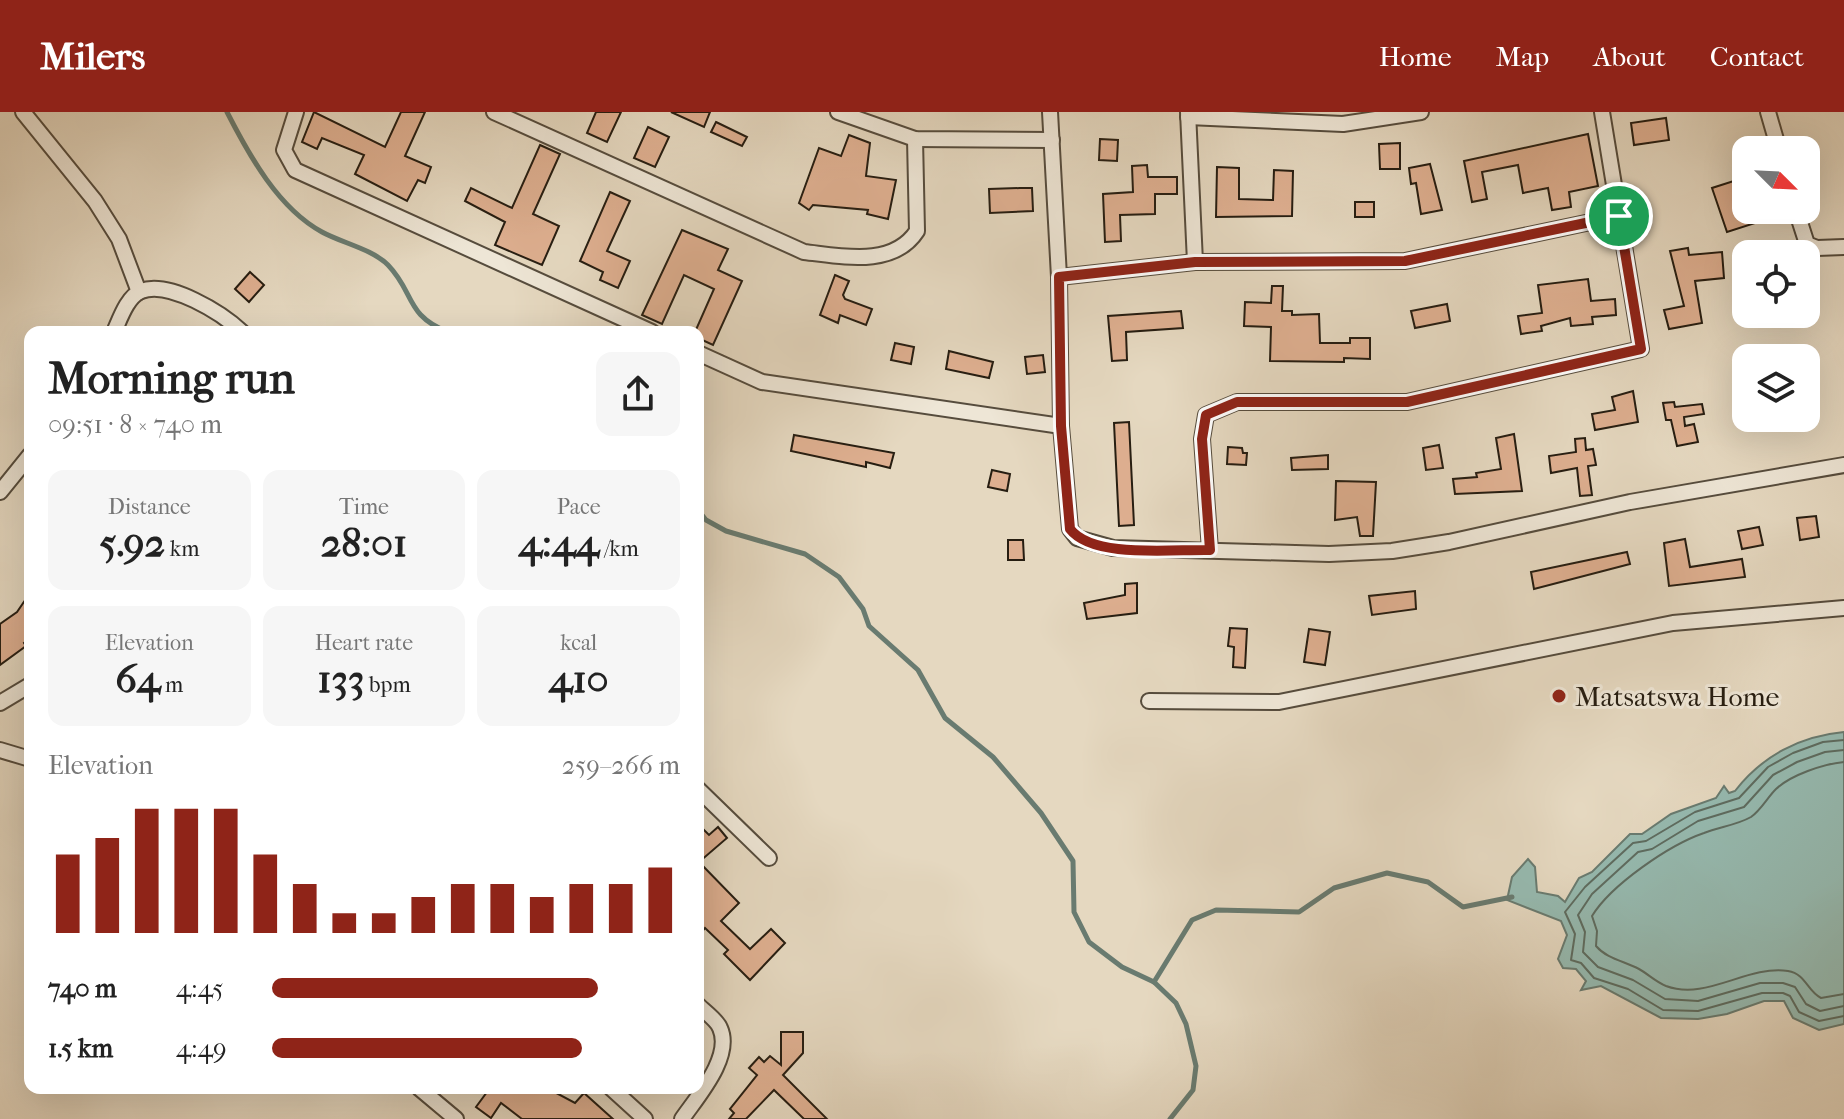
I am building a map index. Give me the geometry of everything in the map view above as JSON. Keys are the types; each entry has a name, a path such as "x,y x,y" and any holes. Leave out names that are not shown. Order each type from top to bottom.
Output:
{"street":[{"path":"23,112 95,201 119,239 139,292"},
{"path":"296,112 284,150 295,170 639,326"},
{"path":"494,112 804,252 852,257 893,253 910,243 917,231 915,139"},
{"path":"838,112 915,139 1052,140"},
{"path":"1050,112 1059,277 1061,426 1070,529 1077,538 1113,548 1329,554 1392,551 1449,542 1630,502 1844,465"},
{"path":"1195,262 1188,114 1343,124 1421,112"},
{"path":"1210,550 1202,439 1206,415 1217,409 1237,402 1407,402 1641,349 1602,112"},
{"path":"1768,112 1775,136"},
{"path":"1059,277 1195,262 1405,261 1619,216"},
{"path":"1801,224 1807,244 1817,248 1844,247"},
{"path":"117,326 128,302 139,292 153,289 196,300 233,326"},
{"path":"704,356 762,382 1061,426"},
{"path":"0,492 24,462"},
{"path":"1149,701 1279,702 1673,623 1844,608"},
{"path":"0,703 24,689"},
{"path":"0,750 24,757"},
{"path":"704,795 769,858"},
{"path":"704,1011 720,1026 724,1046 704,1086"},
{"path":"426,1094 456,1119"},
{"path":"618,1094 645,1119"},
{"path":"682,1119 699,1094"}],"water":[{"path":"1844,732 1844,1024 1819,1030 1793,1018 1784,1001 1764,1001 1727,1014 1698,1019 1661,1018 1601,986 1581,990 1586,981 1576,969 1563,968 1558,959 1567,935 1561,921 1507,900 1512,877 1528,859 1535,867 1537,892 1558,896 1565,902 1579,878 1592,872 1630,834 1642,834 1671,814 1716,798 1724,786 1729,793 1735,791 1757,768 1797,743"}],"building":[{"path":"314,112 385,147 401,112 425,112 405,156 431,167 425,183 418,180 407,201 355,174 364,155 322,138 317,149 302,142"},
{"path":"596,112 621,112 607,142 587,133"},
{"path":"671,112 710,112 704,127"},
{"path":"1666,118 1669,140 1634,145 1631,123"},
{"path":"716,122 747,137 742,146 711,132"},
{"path":"648,127 669,137 655,167 634,158"},
{"path":"1588,134 1598,186 1569,192 1571,207 1552,210 1548,188 1523,193 1518,165 1482,172 1487,199 1472,202 1464,161"},
{"path":"849,135 870,143 866,176 896,180 888,219 867,214 868,210 813,205 809,210 799,203 819,148 841,156"},
{"path":"1100,139 1118,140 1117,161 1099,160"},
{"path":"1400,143 1400,169 1380,169 1379,144"},
{"path":"540,145 560,154 533,214 559,226 542,265 495,245 505,222 465,201 471,188 512,208"},
{"path":"1430,164 1442,210 1421,214 1416,183 1411,184 1409,168"},
{"path":"1147,165 1148,177 1177,177 1177,194 1155,194 1155,214 1120,215 1121,241 1105,242 1103,194 1133,192 1132,166"},
{"path":"1217,167 1239,168 1239,199 1273,200 1274,170 1293,171 1292,216 1216,217"},
{"path":"1732,182 1732,224 1752,224 1727,232 1712,188"},
{"path":"1032,188 1033,211 990,213 989,189"},
{"path":"610,192 630,201 607,251 630,261 618,288 600,280 603,272 580,261"},
{"path":"1355,202 1374,202 1374,217 1355,217"},
{"path":"682,230 728,249 718,270 742,281 713,345 704,341 704,326 698,326 714,289 684,275 662,324 642,315"},
{"path":"1688,248 1689,255 1722,252 1724,278 1695,281 1702,323 1669,329 1664,310 1684,306 1670,251"},
{"path":"250,272 264,285 249,302 235,289"},
{"path":"835,275 849,281 843,295 845,299 872,309 866,325 840,315 838,323 820,315"},
{"path":"1588,279 1591,301 1615,299 1616,315 1592,317 1593,324 1571,326 1570,318 1541,326 1542,331 1521,334 1518,316 1542,313 1538,285"},
{"path":"1272,286 1283,286 1282,311 1292,311 1292,315 1319,314 1320,343 1350,343 1350,338 1370,338 1370,359 1344,358 1344,362 1270,361 1271,327 1244,326 1245,302 1271,303"},
{"path":"1447,304 1450,321 1415,328 1411,311"},
{"path":"1181,311 1183,328 1126,332 1127,360 1112,361 1108,316"},
{"path":"895,343 914,347 911,364 891,360"},
{"path":"949,351 993,362 989,378 946,369"},
{"path":"1043,355 1045,372 1027,374 1025,357"},
{"path":"1633,391 1638,422 1595,430 1592,414 1615,410 1612,397"},
{"path":"1674,402 1675,407 1702,404 1704,414 1684,417 1685,426 1694,424 1698,442 1677,446 1671,420 1666,420 1663,403"},
{"path":"1129,422 1134,525 1119,526 1114,423"},
{"path":"1514,434 1522,491 1455,494 1453,479 1477,477 1476,473 1501,469 1496,438"},
{"path":"794,435 894,453 890,468 866,462 866,467 791,451"},
{"path":"1585,438 1586,450 1593,449 1596,465 1588,466 1592,495 1580,496 1577,468 1551,473 1549,456 1576,452 1575,439"},
{"path":"1439,445 1443,468 1426,470 1423,448"},
{"path":"1228,447 1242,448 1243,453 1247,453 1246,465 1227,464"},
{"path":"1328,455 1328,469 1292,470 1291,458"},
{"path":"992,470 1010,474 1007,491 988,487"},
{"path":"1336,481 1376,482 1373,536 1360,536 1357,517 1335,520"},
{"path":"1816,516 1819,537 1800,540 1797,518"},
{"path":"1759,527 1763,545 1742,549 1738,531"},
{"path":"1685,539 1690,567 1742,559 1745,577 1669,586 1664,543"},
{"path":"1008,540 1023,540 1024,560 1008,560"},
{"path":"1627,552 1630,564 1534,589 1531,572"},
{"path":"1137,583 1137,613 1087,619 1084,603 1125,595 1125,584"},
{"path":"1415,591 1416,609 1372,615 1369,596"},
{"path":"24,602 24,647 0,665 0,624 17,612"},
{"path":"1230,628 1247,629 1245,668 1233,667 1234,647 1228,646"},
{"path":"1309,629 1330,632 1325,665 1304,662"},
{"path":"718,827 727,838 704,858 704,830 709,835"},
{"path":"704,867 739,903 721,921 750,949 771,929 785,943 750,980 724,954 728,950 705,928"},
{"path":"781,1032 803,1032 803,1053 783,1075 827,1119 804,1119 774,1090 746,1119 729,1119 734,1113 730,1109 757,1075 749,1068 759,1057 764,1062 770,1056 781,1065"},
{"path":"486,1094 558,1094 575,1103 585,1094 613,1119 522,1119 501,1103 491,1118 476,1107"}],"waterway":[{"path":"227,112 255,163 278,195 306,222 322,232 381,259 397,275 417,311 436,326"},
{"path":"704,518 726,531 805,554 839,577 863,609 869,626 918,670 945,718 993,757 1041,813 1073,861 1074,912 1089,942 1122,967 1154,982 1176,1003 1186,1024 1196,1066 1193,1090 1170,1119"},
{"path":"1154,982 1192,920 1216,910 1299,912 1334,888 1387,873 1428,882 1463,907 1512,897"}],"place":[{"name":"Matsatswa Home","path":"1559,696"}],"route":[{"path":"1619,216 1641,349 1448,396 1407,402 1237,402 1206,415 1202,439 1210,550 1097,546 1077,538 1070,529 1061,426 1059,277 1195,262 1405,261 1619,216"}]}
